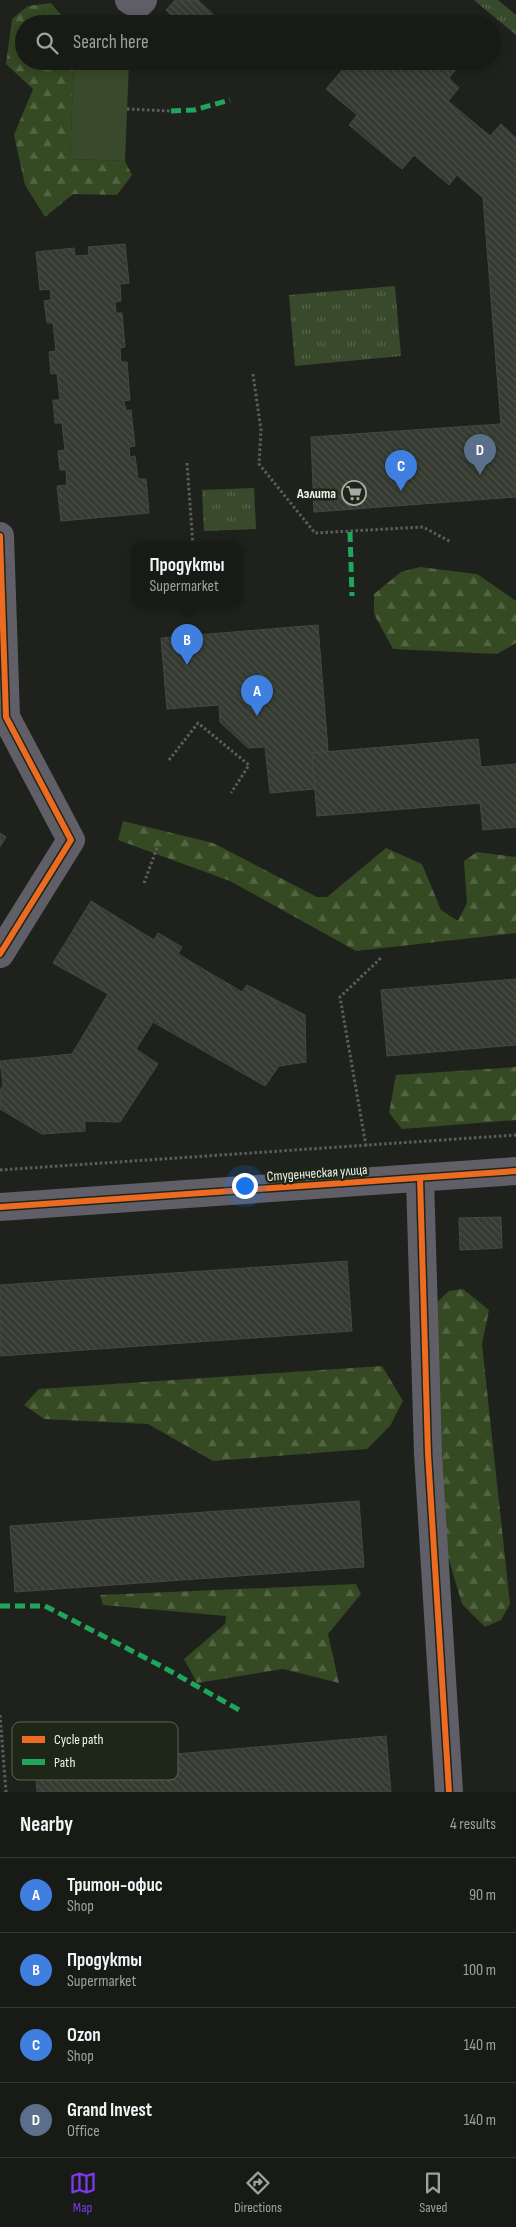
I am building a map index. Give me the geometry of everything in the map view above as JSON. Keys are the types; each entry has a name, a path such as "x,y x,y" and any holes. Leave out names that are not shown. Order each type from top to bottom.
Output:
{"street":[{"path":"129,0 138,5 143,0"},
{"path":"0,536 6,717 71,840 0,954"},
{"name":"Студенческая улица","path":"0,1207 516,1172"},
{"path":"420,1178 428,1454 449,1792"}],"path":[{"path":"127,109 171,111"},
{"path":"253,374 261,430 259,464 315,533 423,527 450,542"},
{"path":"187,463 193,542"},
{"path":"169,760 198,723 249,765 231,793"},
{"path":"144,883 158,845"},
{"path":"372,1182 340,997 382,957"},
{"path":"0,1170 516,1135"},
{"path":"0,1715 6,1792"}],"green space":[{"path":"474,0 498,0 516,15 516,35 501,22 501,15 492,15"},
{"path":"51,3 61,15 17,15 28,6"},
{"path":"15,17 15,70 74,70 70,159 125,161 132,175 117,195 73,194 45,217 25,185 14,135 33,89 6,64 12,19"},
{"path":"74,70 129,70 125,161 70,159"},
{"path":"395,286 401,356 295,366 289,295"},
{"path":"254,488 256,529 204,531 202,490"},
{"path":"420,567 477,574 516,601 516,643 497,654 393,649 374,614 374,594 401,572"},
{"path":"123,821 213,843 317,897 327,897 386,848 422,864 441,910 458,921 467,903 464,861 477,852 516,857 516,933 356,951 230,881 118,840"},
{"path":"516,1067 516,1120 402,1129 389,1113 396,1075"},
{"path":"463,1289 489,1310 482,1344 510,1604 501,1620 485,1627 462,1604 441,1533 434,1305 449,1291"},
{"path":"382,1366 403,1401 390,1426 367,1449 213,1461 148,1424 44,1419 24,1405 39,1389"},
{"path":"356,1584 361,1594 328,1634 339,1683 283,1669 197,1683 184,1659 225,1624 226,1616 103,1605 100,1595"}],"building":[{"path":"175,0 198,0 213,14 171,15 166,10"},
{"path":"342,70 455,70 449,78 459,88 448,101 490,136 501,124 516,138 516,497 314,512 311,437 501,424 483,198 457,175 449,185 414,155 402,169 349,125 357,115 326,89"},
{"path":"125,244 129,283 120,284 121,301 115,302 116,313 122,313 125,347 120,348 121,362 127,362 130,400 124,401 126,411 131,410 135,446 129,447 130,457 135,456 138,479 146,479 149,513 61,521 57,486 67,485 66,470 60,470 58,451 65,450 62,423 55,423 53,400 60,400 57,373 51,374 49,352 56,351 53,323 47,323 44,301 51,300 50,289 40,290 36,252 74,248 75,256 89,255 88,247"},
{"path":"318,625 328,751 312,753 315,789 270,793 265,747 248,748 220,722 219,705 167,709 161,638"},
{"path":"478,739 481,767 516,764 516,827 483,830 480,803 317,816 312,753"},
{"path":"0,833 6,837 0,847"},
{"path":"91,901 154,940 158,933 182,947 178,954 242,992 247,985 305,1015 306,1062 279,1066 265,1086 153,1022 136,1049 158,1064 120,1122 85,1121 85,1131 42,1134 0,1109 0,1091 3,1085 0,1061 72,1054 108,994 53,963"},
{"path":"516,979 516,1045 387,1056 381,990"},
{"path":"501,1217 502,1248 460,1250 459,1218"},
{"path":"347,1261 352,1331 0,1356 0,1285"},
{"path":"359,1501 364,1567 15,1592 10,1526"},
{"path":"386,1736 391,1792 37,1792 36,1780 178,1780 178,1754"}],"marked path":[{"path":"171,111 194,110 230,100"},
{"path":"350,532 352,596"},
{"path":"0,1606 45,1606 163,1667 241,1711"}],"cycle path":[{"path":"0,536 6,717 71,840 0,954"},
{"path":"0,1207 516,1171"},
{"path":"420,1178 428,1454 449,1792"}],"place":[{"name":"Grand Invest","path":"480,475"},
{"name":"Ozon","path":"401,491"},
{"name":"Аэлита","path":"354,493"},
{"name":"Продукты","path":"187,665"},
{"name":"Тритон-офис","path":"257,716"}]}
